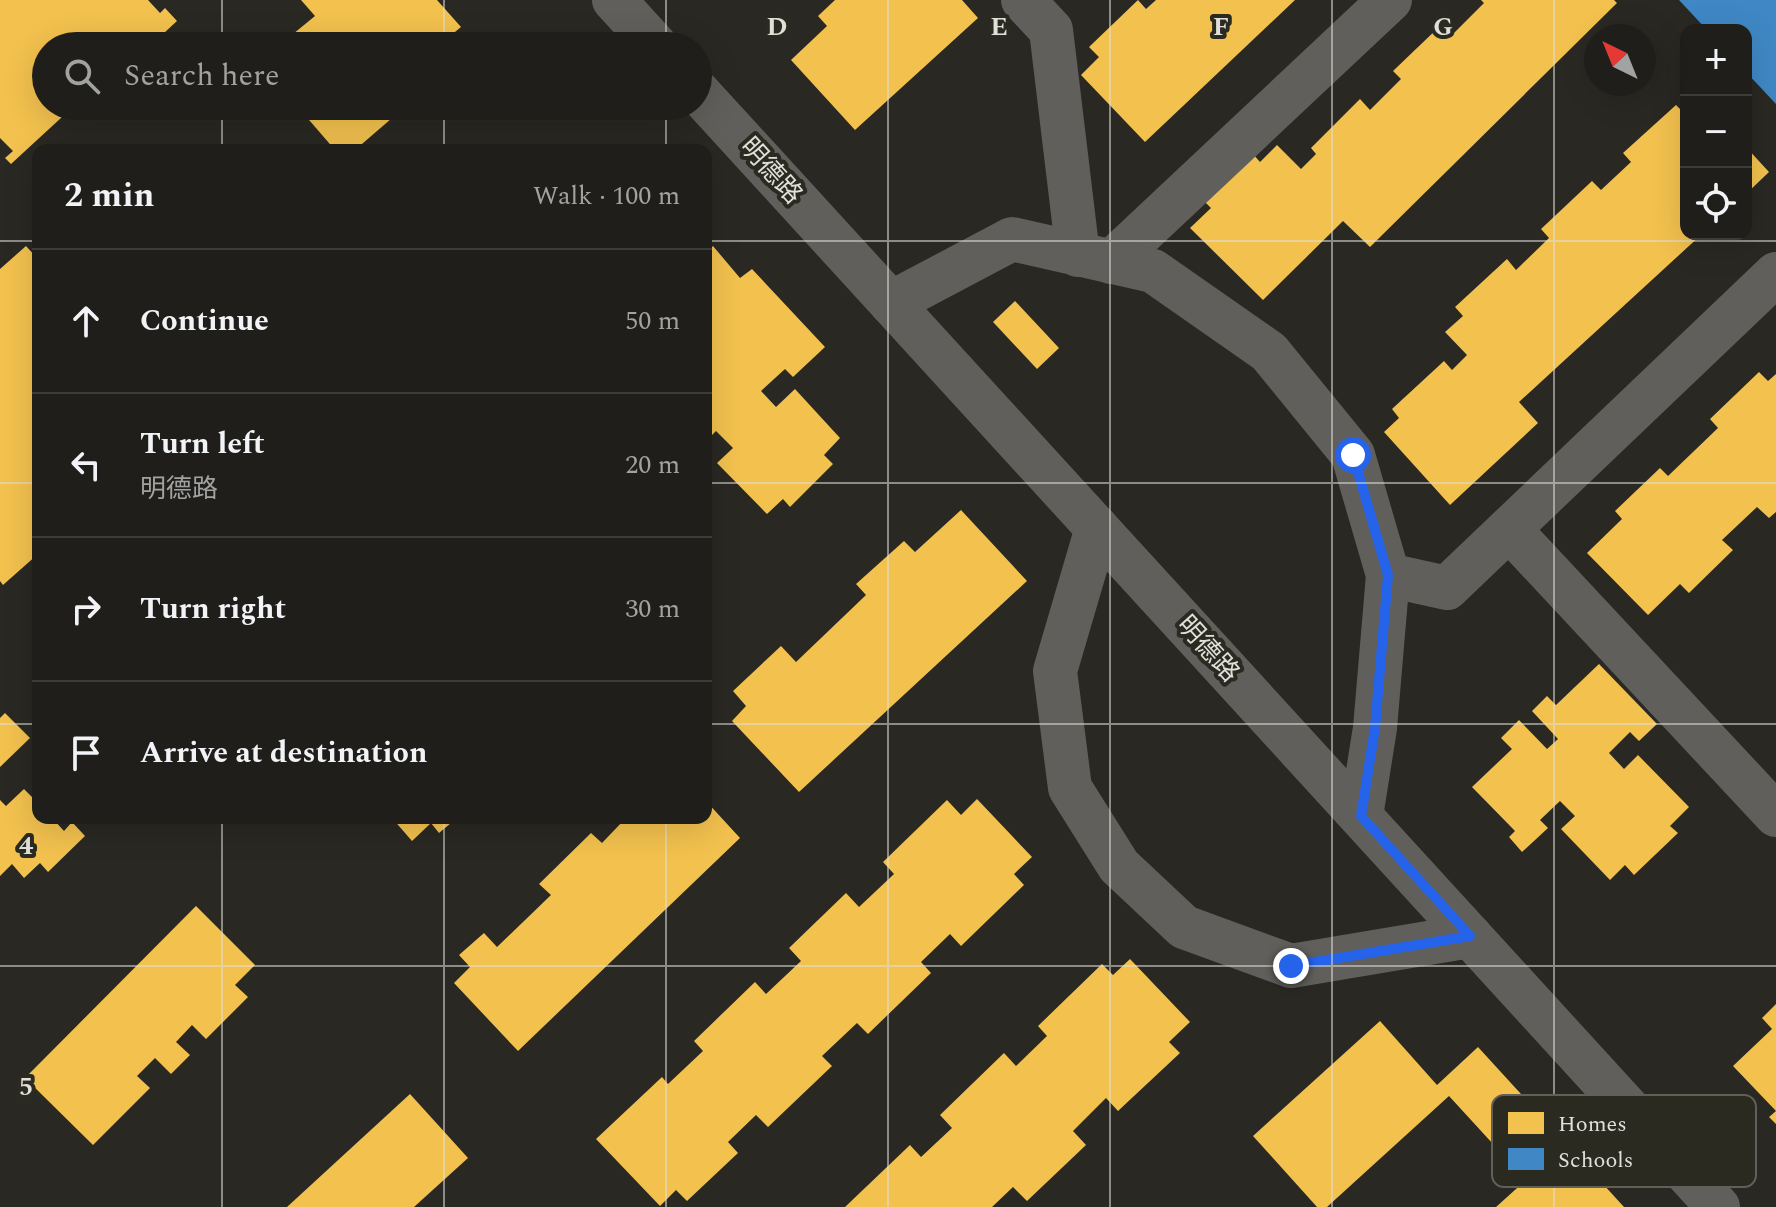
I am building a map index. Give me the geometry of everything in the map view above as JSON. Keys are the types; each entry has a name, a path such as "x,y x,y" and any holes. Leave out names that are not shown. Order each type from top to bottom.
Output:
{"street":[{"path":"614,0 643,32"},
{"path":"1023,0 1051,30 1094,258"},
{"path":"1094,258 1390,0"},
{"name":"明德路","path":"712,107 1616,1095"},
{"path":"891,303 1012,239 1153,271 1269,352 1353,455 1388,575 1375,728 1361,816"},
{"path":"1388,575 1447,588 1776,274"},
{"path":"1097,528 1055,671 1070,788 1119,866 1184,927 1291,966 1470,936"},
{"path":"1509,529 1776,815"},
{"name":"明德路","path":"1700,1187 1718,1207"}],"building: Homes":[{"path":"0,0 148,0 160,13 165,8 177,21 165,32 32,32 32,120 59,120 11,164 5,158 13,151 0,138"},
{"path":"301,0 437,0 461,27 455,32 295,32 315,16"},
{"path":"835,0 962,0 978,18 855,130 791,60 827,26 818,16"},
{"path":"1138,0 1146,9 1156,0 1295,0 1145,142 1081,75 1099,57 1089,47"},
{"path":"1481,0 1614,0 1617,3 1596,24 1584,24 1584,36 1370,247 1343,221 1263,300 1190,228 1211,208 1205,202 1253,154 1260,162 1277,145 1301,169 1316,154 1311,148 1360,99 1370,110 1401,79 1393,71 1440,26 1451,36 1484,3"},
{"path":"1676,105 1680,109 1680,240 1695,240 1519,402 1538,423 1450,505 1384,432 1399,418 1392,409 1444,361 1452,370 1467,355 1445,332 1463,316 1455,307 1507,259 1516,270 1549,238 1541,229 1592,181 1601,190 1631,162 1623,153"},
{"path":"309,120 390,120 362,144 330,144"},
{"path":"1752,154 1769,172 1752,188"},
{"path":"26,246 32,252 32,559 3,585 0,581 0,269"},
{"path":"712,247 740,278 752,269 825,347 793,377 785,369 761,391 776,407 795,389 840,438 824,455 833,464 790,507 783,499 767,514 717,463 733,448 716,431 712,435"},
{"path":"1015,301 1059,348 1037,369 993,322"},
{"path":"1759,372 1768,381 1776,374 1776,512 1769,518 1757,507 1722,540 1733,550 1689,593 1680,584 1648,615 1587,553 1622,519 1615,511 1660,468 1668,476 1718,428 1710,419"},
{"path":"961,510 1027,581 799,792 732,721 746,706 733,691 781,646 796,662 866,595 856,584 904,541 915,552"},
{"path":"1599,664 1657,724 1639,741 1630,732 1609,753 1624,769 1638,755 1689,807 1670,826 1678,833 1634,875 1625,865 1610,880 1561,829 1575,816 1560,801 1540,820 1548,828 1522,852 1509,837 1515,831 1472,787 1512,749 1501,738 1519,720 1547,749 1558,739 1532,711 1547,696 1556,705"},
{"path":"5,713 30,738 0,767 0,718"},
{"path":"24,789 32,797 32,824 58,824 64,831 74,824 85,836 48,872 40,863 24,878 12,864 0,876 0,800 6,806"},
{"path":"977,799 1032,857 1014,874 1024,885 961,946 950,934 921,962 931,973 868,1034 857,1023 822,1056 832,1066 768,1127 756,1115 728,1142 738,1153 687,1201 676,1190 660,1206 596,1139 662,1077 668,1084 703,1051 694,1041 755,982 766,994 801,961 789,948 846,893 859,907 894,874 883,862 947,800 961,815"},
{"path":"712,808 740,838 518,1051 454,983 470,967 459,955 484,933 497,947 551,895 539,884 591,833 602,843 620,824 712,824"},
{"path":"397,824 430,824 412,841"},
{"path":"432,824 450,824 439,833"},
{"path":"196,906 255,965 235,985 248,997 206,1039 192,1025 176,1042 190,1055 171,1074 155,1058 137,1076 150,1088 93,1145 25,1078"},
{"path":"1130,959 1190,1022 1169,1042 1180,1053 1118,1111 1106,1098 1073,1131 1086,1145 1027,1201 1013,1187 992,1207 845,1207 910,1145 921,1157 952,1128 940,1115 1004,1053 1016,1066 1047,1036 1038,1026 1102,964 1113,975"},
{"path":"1776,1004 1776,1111 1733,1066 1772,1029 1762,1018"},
{"path":"1380,1021 1437,1085 1478,1047 1522,1095 1492,1095 1492,1143 1449,1096 1327,1207 1317,1207 1253,1136"},
{"path":"410,1094 468,1158 414,1207 287,1207"},
{"path":"1776,1111 1776,1124 1769,1117"},
{"path":"1518,1187 1606,1187 1624,1207 1496,1207"}],"building: Schools":[{"path":"1679,0 1776,0 1776,104 1752,78 1752,24 1701,24"}],"route":[{"path":"1291,966 1470,936 1361,816 1375,728 1388,575 1353,455"}]}
